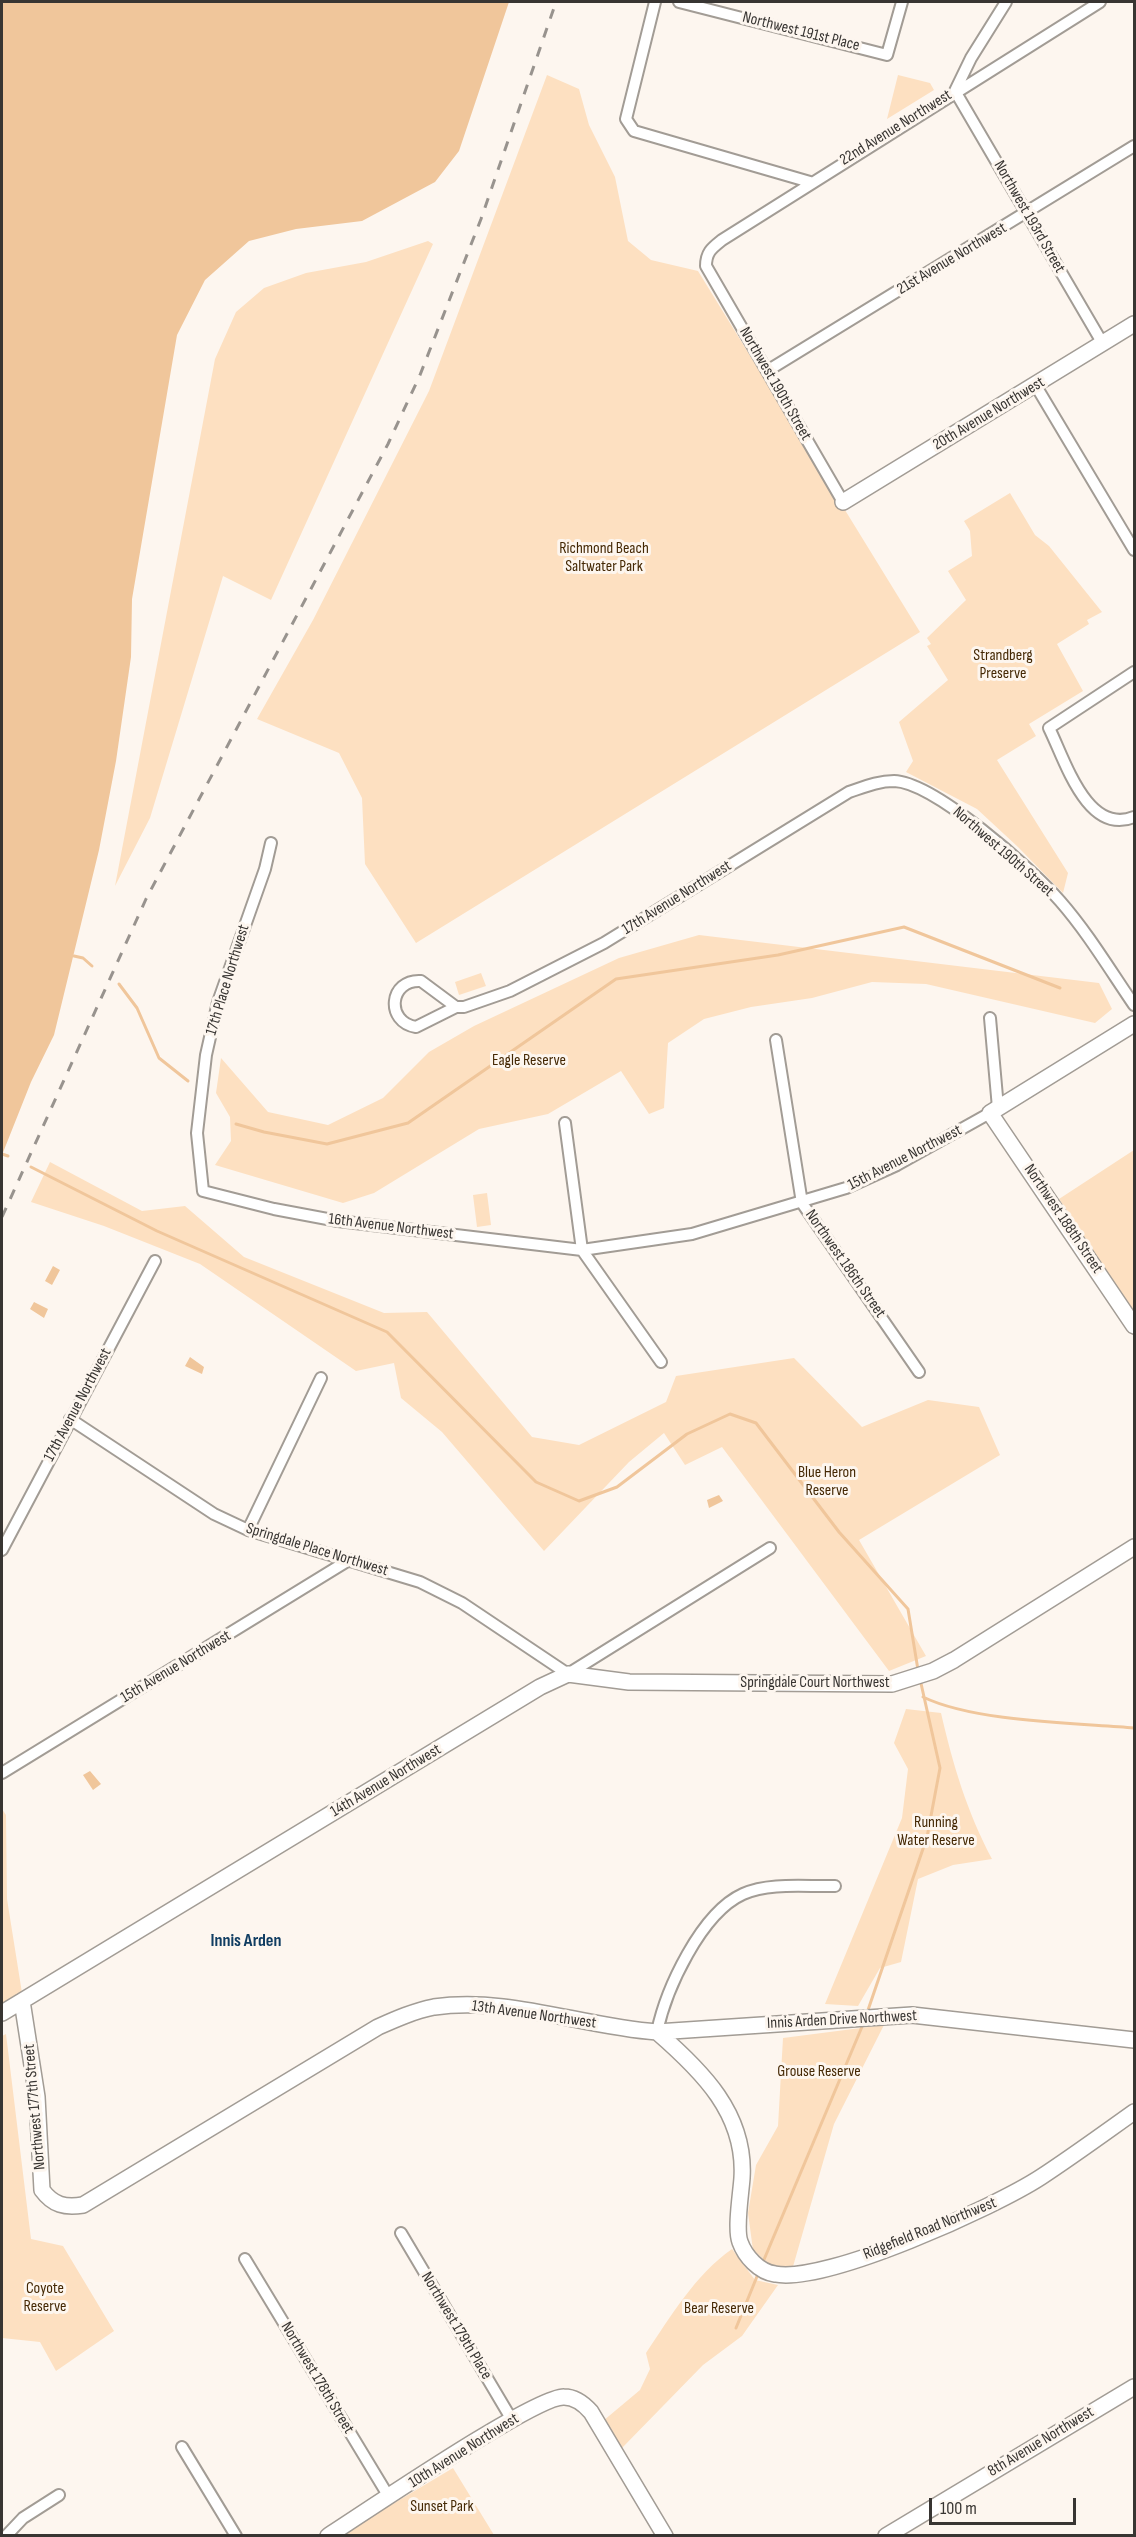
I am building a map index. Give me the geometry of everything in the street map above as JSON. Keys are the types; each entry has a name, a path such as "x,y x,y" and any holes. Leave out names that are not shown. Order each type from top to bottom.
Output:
{"street":[{"path":"656,2 626,119 628,126 634,131 810,182"},
{"name":"Northwest 191st Place","path":"679,2 888,55 903,2"},
{"path":"955,91 971,58 1006,2"},
{"name":"22nd Avenue Northwest","path":"706,266 706,256 711,248 810,182 1100,2"},
{"name":"Northwest 193rd Street","path":"955,91 1103,344"},
{"name":"21st Avenue Northwest","path":"768,371 1027,214 1134,146"},
{"name":"Northwest 190th Street","path":"706,266 843,502"},
{"name":"20th Avenue Northwest","path":"843,502 1134,324"},
{"path":"1036,386 1134,550"},
{"path":"1134,672 1049,728 1088,804 1109,819 1123,821 1134,817"},
{"name":"Northwest 190th Street","path":"895,781 936,795 1034,876 1079,924 1134,1005"},
{"name":"17th Avenue Northwest","path":"456,1007 421,981 405,985 398,991 394,1000 398,1016 406,1024 416,1027 456,1007 464,1007 510,992 604,943 849,792 873,784 895,781"},
{"name":"17th Place Northwest","path":"203,1191 197,1133 206,1055 218,1002 265,869 271,843"},
{"name":"Northwest 188th Street","path":"990,1018 994,1110 1134,1326"},
{"name":"15th Avenue Northwest","path":"582,1251 692,1234 846,1188 897,1165 994,1110 1134,1024"},
{"name":"Northwest 186th Street","path":"776,1040 802,1203 920,1372"},
{"path":"565,1123 582,1251 661,1362"},
{"name":"16th Avenue Northwest","path":"203,1191 274,1209 338,1221 582,1251"},
{"name":"17th Avenue Northwest","path":"2,1550 155,1261"},
{"path":"248,1530 321,1377"},
{"name":"Springdale Place Northwest","path":"70,1419 214,1514 248,1530 431,1587 462,1603 568,1674"},
{"name":"Springdale Court Northwest","path":"568,1674 629,1682 892,1684 933,1671 954,1660 1134,1547"},
{"name":"14th Avenue Northwest","path":"2,2013 530,1693 568,1674 770,1548"},
{"name":"15th Avenue Northwest","path":"2,1773 349,1560"},
{"path":"657,2032 663,2004 687,1959 705,1928 725,1906 744,1894 771,1887 836,1886"},
{"name":"Northwest 177th Street","path":"22,2001 37,2097 42,2190 48,2198 60,2205"},
{"name":"13th Avenue Northwest","path":"60,2205 83,2205 378,2027 404,2015 432,2008 481,2006 630,2030 657,2032"},
{"name":"Innis Arden Drive Northwest","path":"657,2032 912,2015 1134,2040"},
{"name":"Ridgefield Road Northwest","path":"657,2032 707,2080 731,2115 739,2139 743,2168 739,2240 747,2255 760,2268 773,2274 792,2276 840,2264 952,2223 1041,2177 1134,2112"},
{"name":"Northwest 179th Place","path":"401,2233 512,2420"},
{"name":"Northwest 178th Street","path":"245,2259 389,2497"},
{"name":"8th Avenue Northwest","path":"886,2535 1134,2387"},
{"name":"10th Avenue Northwest","path":"328,2535 512,2420 544,2402 563,2396 574,2398 591,2412 665,2535"},
{"path":"182,2447 236,2535"},
{"path":"6,2535 23,2518 59,2495"}],"green space":[{"name":"Richmond Beach Saltwater Park","path":"547,75 579,89 589,125 615,177 628,241 651,260 698,271 920,632 416,943 365,864 362,798 339,753 257,719 313,620 429,391"},
{"path":"898,75 930,83 934,90 887,119"},
{"path":"428,241 433,244 271,600 223,576 150,818 115,886 215,359 236,312 264,288 306,273 366,262"},
{"name":"Strandberg Preserve","path":"1010,493 1035,535 1049,546 1102,612 1087,620 1089,624 1057,644 1083,691 1029,724 1036,736 997,760 1068,873 1063,893 977,809 906,772 913,761 899,722 948,680 927,646 931,644 927,638 966,600 948,571 972,556 970,531 964,521"},
{"name":"Eagle Reserve","path":"699,935 1099,983 1112,1009 1095,1023 926,984 872,982 812,998 751,1007 704,1019 668,1043 664,1108 649,1114 621,1071 548,1114 479,1129 374,1193 343,1203 215,1165 231,1141 230,1117 216,1093 221,1058 268,1112 328,1125 383,1098 429,1052 474,1026 619,958"},
{"path":"481,973 486,986 459,995 455,982"},
{"path":"1134,1150 1134,1316 1059,1199"},
{"name":"Blue Heron Reserve","path":"50,1162 142,1211 185,1206 244,1257 384,1313 427,1312 532,1437 579,1445 666,1402 676,1376 794,1358 862,1427 928,1400 979,1407 1000,1455 859,1540 926,1656 889,1671 722,1447 685,1465 664,1433 629,1462 544,1551 442,1432 401,1398 394,1363 356,1371 200,1264 104,1226 31,1202"},
{"path":"487,1193 491,1225 477,1227 473,1195"},
{"name":"Running Water Reserve","path":"906,1709 941,1713 962,1788 975,1824 992,1859 953,1865 918,1879 901,1962 880,1968 858,2006 825,2004 902,1818 908,1769 894,1743"},
{"path":"2,1809 6,1815 7,1899 22,1993 2,2005"},
{"name":"Grouse Reserve","path":"884,2025 834,2124 792,2270 770,2265 753,2250 748,2213 756,2165 778,2126 783,2038"},
{"name":"Coyote Reserve","path":"6,2034 31,2239 63,2246 114,2331 56,2371 40,2342 2,2338 2,2036"},
{"name":"Bear Reserve","path":"732,2249 755,2280 778,2285 742,2336 703,2365 622,2448 603,2421 640,2390 650,2369 646,2353 695,2284 706,2271"},
{"name":"Sunset Park","path":"453,2468 494,2535 339,2536"}],"shaded area":[{"path":"2,2 509,2 459,151 435,182 362,221 296,229 249,241 205,280 177,335 132,599 131,657 116,761 99,850 54,1035 31,1082 2,1155"},
{"path":"53,1266 60,1270 52,1285 45,1281"},
{"path":"34,1302 48,1309 44,1318 30,1309"},
{"path":"190,1357 204,1367 202,1374 185,1366"},
{"path":"719,1495 723,1501 709,1508 707,1500"},
{"path":"90,1771 101,1784 93,1790 83,1775"}],"waterway":[{"path":"236,1124 264,1132 327,1144 408,1123 616,979 778,955 904,927 1060,988"},
{"path":"74,956 83,958 92,966"},
{"path":"119,984 137,1008 159,1058 188,1081"},
{"path":"2,1154 8,1156"},
{"path":"31,1167 157,1231 387,1332 536,1482 579,1501 617,1487 687,1434 730,1414 756,1423 839,1532 908,1609 918,1670"},
{"path":"867,2013 927,1837 940,1768 920,1679"},
{"path":"923,1697 970,1712 997,1716 1055,1723 1134,1728"},
{"path":"763,2262 864,2022"},
{"path":"736,2328 758,2274"}],"railway":[{"path":"2,1217 146,899 388,444 420,375 481,219 556,2"}],"district":[{"name":"Innis Arden","path":"246,1941"}]}
